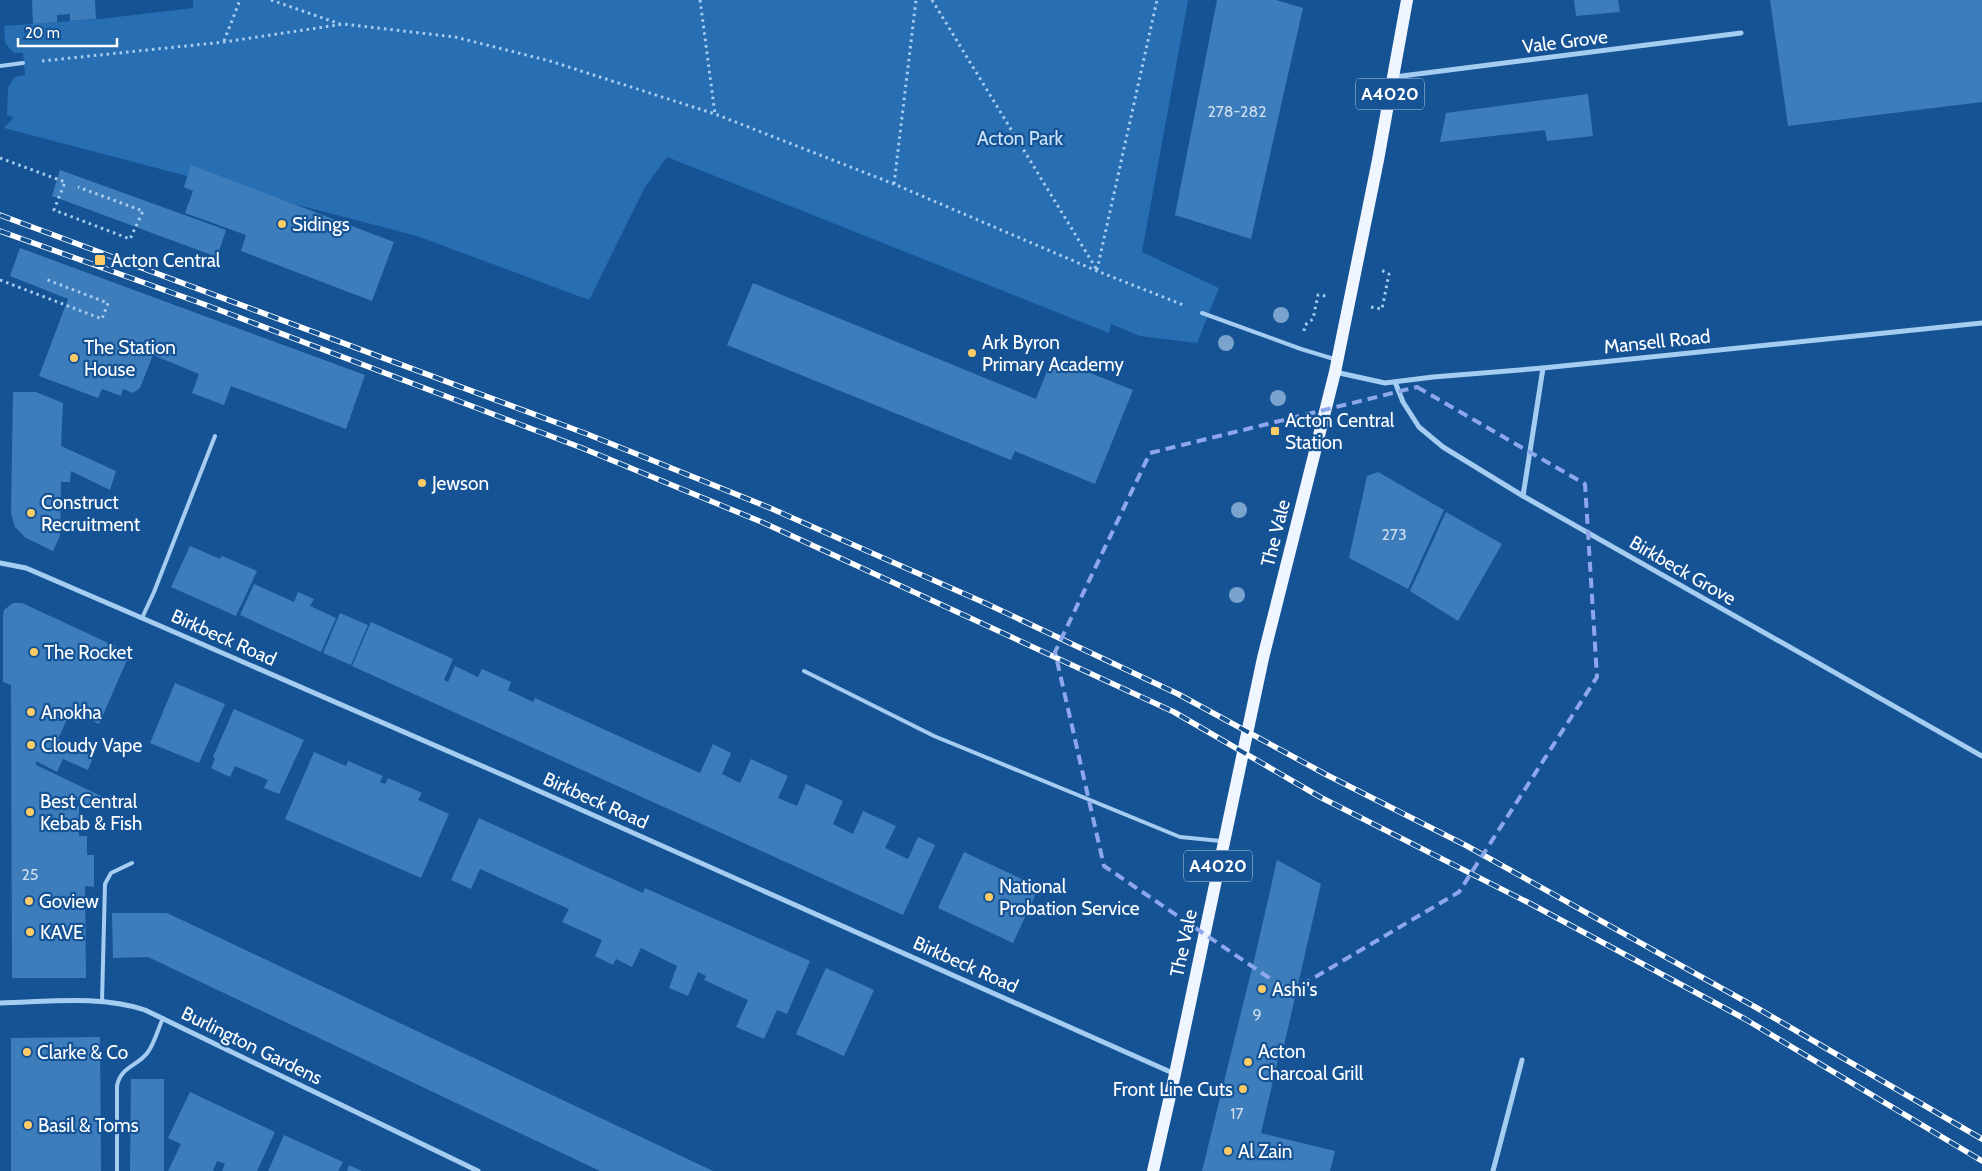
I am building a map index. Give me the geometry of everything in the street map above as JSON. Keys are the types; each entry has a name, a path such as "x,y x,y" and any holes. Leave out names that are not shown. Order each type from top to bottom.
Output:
{"main road":[{"name":"The Vale","path":"1175,1074 1263,658 1337,366 1394,78 1407,0"},
{"name":"A4020","path":"1153,1171 1175,1074"}],"street":[{"name":"Vale Grove","path":"1394,78 1741,33"},
{"name":"Mansell Road","path":"1337,366 1374,382 1394,382 1982,323"},
{"path":"1522,496 1543,368"},
{"name":"Birkbeck Grove","path":"1394,382 1403,402 1419,427 1443,447 1522,496 1982,756"},
{"name":"Birkbeck Road","path":"0,564 26,568 142,618 512,779 1175,1074"},
{"name":"Burlington Gardens","path":"0,1003 102,1002 133,1006 163,1018 478,1171"},
{"path":"1493,1171 1522,1060"}],"lane":[{"path":"0,66 24,62"},
{"path":"1202,312 1301,349 1337,366"},
{"path":"142,618 154,592 214,436"},
{"path":"804,671 934,736 1180,837 1223,841"},
{"path":"102,1002 105,884 111,873 132,863"},
{"path":"117,1171 117,1086 119,1076 124,1070 140,1061 149,1050 163,1018"}],"path":[{"path":"224,42 240,0"},
{"path":"271,0 341,24 455,37 550,61 715,114 894,184 1097,271 1202,312"},
{"path":"700,0 715,114"},
{"path":"894,184 916,0"},
{"path":"932,0 1097,271"},
{"path":"1097,271 1157,0"},
{"path":"24,62 224,42 341,24"},
{"path":"0,158 65,182 54,210 130,239 143,211 78,187"},
{"path":"1378,309 1382,309 1389,274"},
{"path":"0,280 102,319 108,304 46,279"},
{"path":"1305,325 1312,319 1318,295 1325,296"}],"highlighted area":[{"path":"1417,387 1585,484 1597,677 1459,892 1290,992 1104,866 1055,652 1150,453"}],"green space":[{"name":"Acton Park","path":"193,0 1188,0 1142,252 1219,288 1197,343 1140,336 1111,324 1109,333 667,157 645,187 589,300 417,236 4,128 14,117 7,115 8,87 15,77 25,75 23,53 14,53 5,43 4,26 100,19 193,8"}],"building":[{"path":"32,0 95,0 96,19 70,21 70,14 57,15 57,22 33,24"},
{"path":"1217,0 1276,0 1303,8 1251,239 1175,215"},
{"path":"1574,0 1618,0 1620,12 1576,16"},
{"path":"1770,0 1982,0 1982,102 1788,126"},
{"path":"1588,94 1593,136 1547,141 1545,130 1440,142 1446,113"},
{"name":"Sidings","path":"191,165 394,242 372,301 241,251 246,235 185,213 193,191 184,187"},
{"path":"60,170 226,230 217,257 52,196"},
{"path":"20,248 365,375 346,429 231,386 224,405 192,393 199,374 153,355 140,388 133,393 123,389 121,396 102,389 98,398 39,376 68,299 10,276"},
{"path":"753,283 1036,399 1052,358 1133,390 1095,484 1015,451 1011,460 727,345"},
{"path":"13,392 36,392 63,403 61,446 116,471 110,490 71,471 70,482 61,482 60,536 53,551 26,538 15,527 11,513"},
{"path":"1378,472 1444,510 1408,589 1349,558 1367,476"},
{"path":"1446,512 1502,544 1458,621 1410,591"},
{"path":"190,546 220,559 222,556 257,571 236,616 171,587"},
{"path":"254,584 294,602 298,592 314,599 310,606 336,618 321,652 240,615"},
{"path":"13,603 22,603 130,653 99,724 71,711 58,739 94,755 88,770 63,759 57,772 36,761 36,765 101,796 95,809 69,796 70,806 79,806 79,836 87,836 87,855 94,855 94,887 85,886 86,978 12,978 11,685 3,682 3,616 4,610"},
{"path":"340,613 368,625 351,665 323,653"},
{"path":"371,622 453,659 444,680 448,682 455,666 478,677 482,669 511,682 508,690 533,702 535,698 700,773 713,744 731,753 722,774 740,783 751,759 788,776 778,798 797,806 806,784 843,801 833,824 853,834 863,811 896,826 885,848 908,859 918,837 935,845 903,915 352,666"},
{"path":"175,683 225,704 199,763 150,743"},
{"path":"234,709 304,740 279,794 264,788 268,780 235,766 230,777 211,768 215,759 213,757"},
{"path":"314,752 346,766 348,761 383,776 380,782 385,784 388,778 422,793 418,800 449,814 421,878 285,819"},
{"path":"479,818 643,893 645,888 810,961 787,1014 777,1010 764,1039 736,1027 748,1000 704,980 706,976 698,972 688,996 669,988 677,966 641,948 632,967 616,959 613,965 595,956 602,940 562,922 569,909 480,869 471,889 451,880"},
{"name":"National Probation Service","path":"964,852 1039,887 1013,943 938,908"},
{"path":"1277,860 1321,884 1283,1050 1280,1050 1261,1133 1335,1151 1330,1171 1202,1171 1256,952"},
{"path":"112,913 167,913 713,1171 600,1171 148,957 113,958"},
{"path":"826,968 874,990 844,1056 796,1034"},
{"path":"100,1037 101,1171 11,1171 11,1038"},
{"path":"131,1079 164,1079 164,1171 130,1171"},
{"path":"190,1092 275,1132 257,1171 222,1171 225,1164 217,1161 213,1171 168,1171 181,1144 168,1138"},
{"path":"284,1135 343,1162 338,1171 268,1171"},
{"path":"349,1165 362,1171 347,1171"}],"railway":[{"path":"0,215 587,434 770,508 985,603 1178,694 1325,774 1467,846 1757,1008 1982,1139"},
{"path":"0,231 206,305 582,448 764,523 1174,712 1320,797 1531,904 1745,1019 1982,1161"}],"place":[{"name":"Sidings","path":"282,224"},
{"name":"Acton Central","path":"100,260"},
{"name":"Ark Byron Primary Academy","path":"972,353"},
{"name":"The Station House","path":"74,358"},
{"name":"Acton Central Station","path":"1275,431"},
{"name":"Jewson","path":"422,483"},
{"name":"Construct Recruitment","path":"31,513"},
{"name":"The Rocket","path":"34,652"},
{"name":"Anokha","path":"31,712"},
{"name":"Cloudy Vape","path":"31,745"},
{"name":"Best Central Kebab & Fish","path":"30,812"},
{"name":"National Probation Service","path":"989,897"},
{"name":"Goview","path":"29,901"},
{"name":"KAVE","path":"30,932"},
{"name":"Ashi's","path":"1262,989"},
{"name":"Clarke & Co","path":"27,1052"},
{"name":"Acton Charcoal Grill","path":"1248,1062"},
{"name":"Front Line Cuts","path":"1243,1089"},
{"name":"Basil & Toms","path":"28,1125"},
{"name":"Al Zain","path":"1228,1151"}]}
